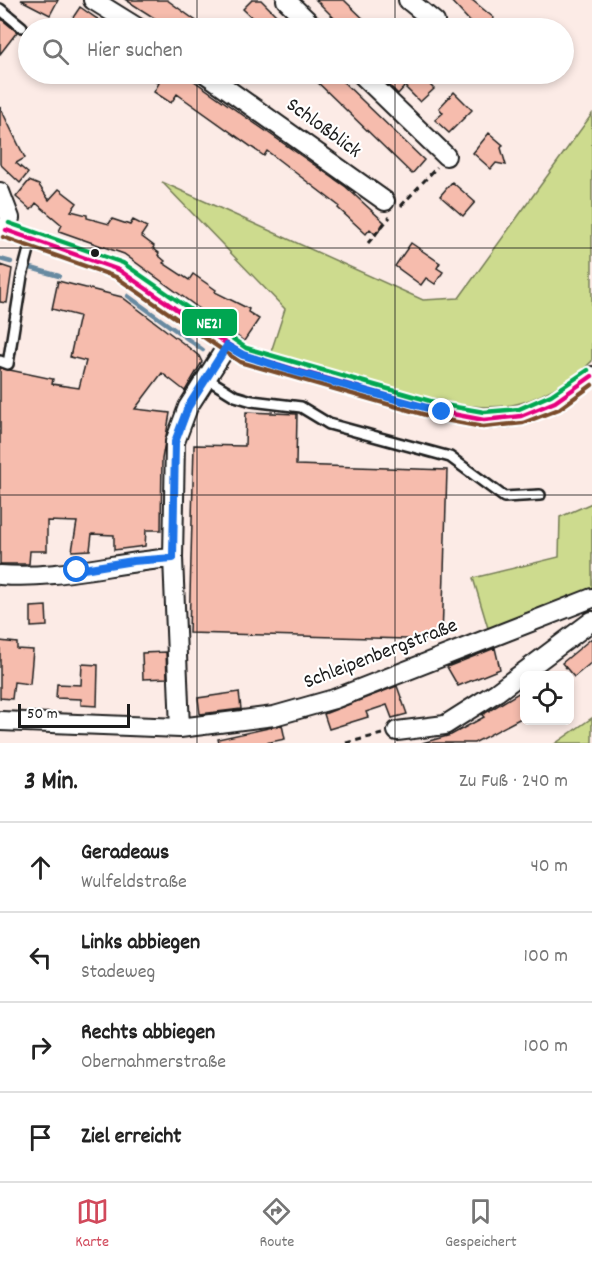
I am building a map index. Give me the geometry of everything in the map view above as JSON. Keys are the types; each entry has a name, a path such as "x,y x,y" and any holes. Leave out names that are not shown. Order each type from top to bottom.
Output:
{"street":[{"path":"93,0 122,18"},
{"path":"286,0 305,18"},
{"path":"408,0 430,18"},
{"name":"Schloßblick","path":"220,84 392,208"},
{"path":"370,84 441,162"},
{"path":"0,192 10,218 3,229 105,264 133,278 227,346 243,355 296,372 442,412 484,420 503,420 538,410 555,402 592,376"},
{"path":"180,728 173,558 175,442 188,407 227,346"},
{"path":"0,575 36,575 133,561 173,558"},
{"name":"Schleipenbergstraße","path":"0,721 180,728 274,716 304,709 592,598"},
{"path":"397,731 445,725 497,692 592,621"}],"lane":[{"path":"0,9 18,24"},
{"path":"0,361 8,364 21,276 32,238"},
{"path":"206,378 235,396 252,401 301,407 328,424 450,457 504,497 540,495"}],"path":[{"path":"368,243 392,208 441,162"},
{"path":"346,743 397,731"}],"green space":[{"path":"592,114 592,361 555,388 512,405 480,407 448,402 270,355 285,309 162,182 423,300 459,298"},
{"path":"592,503 592,598 491,638 473,578 559,557 560,517"},
{"path":"592,718 592,743 556,743"}],"building":[{"path":"21,0 58,0 50,15"},
{"path":"126,0 167,0 192,18 154,18"},
{"path":"252,0 261,0 279,18 252,18 243,9"},
{"path":"316,0 344,0 363,18 334,18"},
{"path":"450,0 472,0 494,18 467,18"},
{"path":"80,7 96,18 73,18"},
{"path":"0,18 17,32 0,54"},
{"path":"158,84 198,84 346,187 384,222 376,235 370,229 366,234 338,208 339,206 267,151 264,156 177,94 171,103 154,92"},
{"path":"319,84 345,84 424,160 412,174"},
{"path":"388,84 406,85 398,94"},
{"path":"410,84 429,84 434,89 420,102 406,88"},
{"path":"454,92 472,110 449,133 435,120 443,113 439,108"},
{"path":"0,107 25,158 16,163 28,173 20,183 0,164"},
{"path":"489,133 503,145 501,148 506,165 496,163 491,169 473,153"},
{"path":"29,181 39,185 49,200 59,189 77,203 71,211 87,215 87,218 109,224 112,219 130,225 133,220 147,227 141,236 154,246 158,255 165,261 163,263 189,280 193,274 216,290 215,292 249,309 248,312 259,319 244,341 124,254 59,231 62,225 36,203 31,210 16,197"},
{"path":"452,182 475,202 463,216 440,196"},
{"path":"411,243 440,263 437,268 443,272 435,284 426,278 421,285 395,266"},
{"path":"0,265 12,269 7,303 0,302"},
{"path":"58,281 122,297 188,347 199,356 202,362 185,391 162,373 135,409 170,413 162,459 161,530 146,530 145,546 114,550 114,535 92,534 90,550 72,551 77,522 47,521 47,551 30,551 29,564 0,564 0,368 53,379 52,384 79,388 86,361 70,357 79,316 52,309"},
{"path":"246,412 297,414 296,465 447,470 442,640 189,633 194,445 245,446"},
{"path":"46,606 47,626 31,627 31,607"},
{"path":"592,638 592,662 574,677 574,671 569,671 562,663"},
{"path":"0,641 17,643 17,649 33,650 30,684 14,682 12,699 0,698"},
{"path":"495,648 500,669 458,686 447,667"},
{"path":"166,652 167,678 143,679 142,653"},
{"path":"82,664 98,665 97,706 81,705 81,699 56,698 57,684 81,685"},
{"path":"397,686 407,714 392,718 387,705 366,712 368,717 329,729 324,714"},
{"path":"239,692 241,709 200,714 198,698"},
{"path":"520,692 520,719 474,743 422,743 451,735 484,717 482,715"},
{"path":"282,725 285,739 266,743 219,743 218,739"}],"waterway":[{"path":"0,259 11,262"},
{"path":"31,268 59,276"},
{"path":"128,296 203,350"}],"transit line":[{"name":"NE21","path":"9,223 123,263 246,348 444,405 484,412 519,409 551,395 588,370"},
{"path":"6,230 119,270 243,355 442,412 484,420 521,416 555,402 592,376"},
{"path":"3,237 116,277 240,362 440,419 483,427 523,423 559,409 592,385"}],"route":[{"path":"77,570 133,561 173,558 175,442 188,407 227,346 243,355 296,372 442,412"}]}
